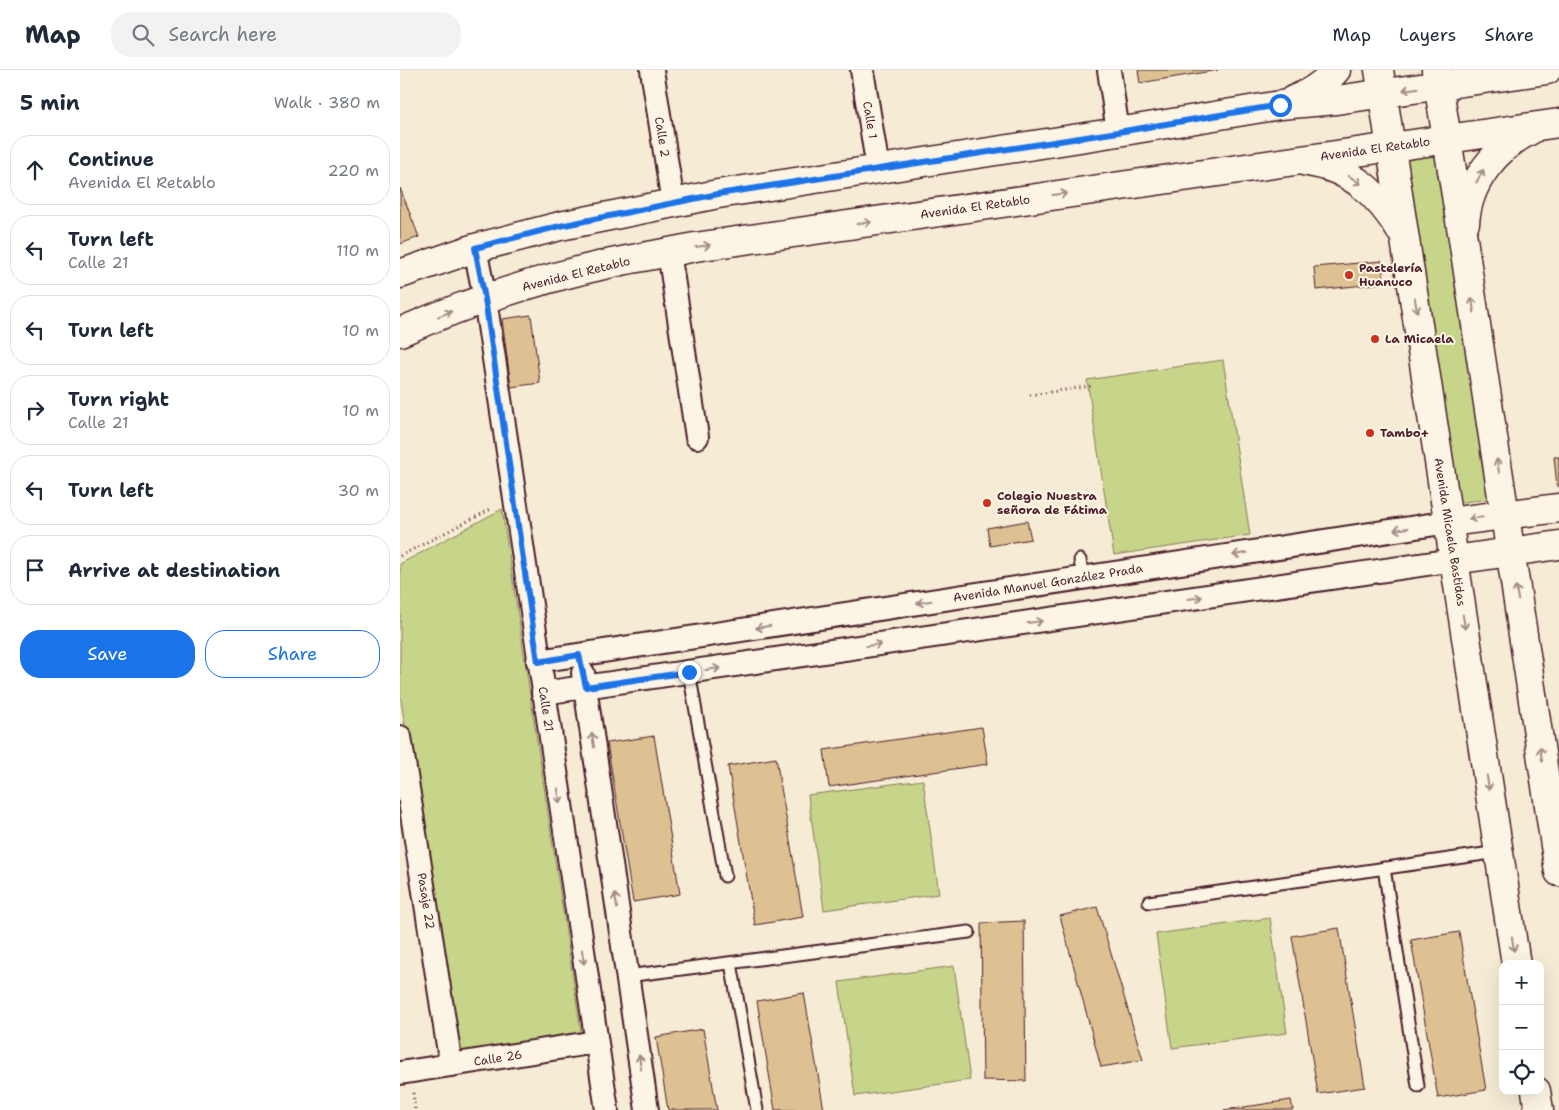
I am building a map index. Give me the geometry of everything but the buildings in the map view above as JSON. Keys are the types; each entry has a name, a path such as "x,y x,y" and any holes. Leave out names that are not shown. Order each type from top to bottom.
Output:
{"main road":[{"path":"1280,105 1305,95 1327,80 1336,70"},
{"path":"400,274 475,248 560,226 718,194 1280,105 1336,100 1380,82 1547,70"},
{"path":"1437,78 1559,872"},
{"name":"Avenida Micaela Bastidas","path":"1380,82 1406,240 1515,960"},
{"path":"1463,239 1466,213 1473,190 1484,169 1499,151 1518,136 1549,124"},
{"name":"Avenida El Retablo","path":"400,332 485,299 550,278 669,252 1549,124"},
{"path":"1293,161 1320,164 1346,174 1369,190 1388,210 1406,240"},
{"name":"Avenida Manuel González Prada","path":"1449,522 1559,508"},
{"path":"1454,560 1559,545"},
{"path":"1537,1095 1539,1110"}],"street":[{"name":"Calle 2","path":"652,70 673,203"},
{"name":"Calle 1","path":"862,70 878,169"},
{"path":"1109,70 1118,132"},
{"name":"Calle 21","path":"475,248 485,299 538,662 607,1110"},
{"path":"669,252 697,437"},
{"name":"Avenida Manuel González Prada","path":"538,662 1081,569 1449,522"},
{"path":"544,693 1454,560"},
{"path":"579,655 586,687 647,1110"},
{"name":"Pasaje 22","path":"400,737 451,1065"},
{"name":"Calle 26","path":"400,1073 596,1042"}],"lane":[{"path":"689,672 725,876"},
{"path":"1149,902 1498,852"},
{"path":"1384,868 1418,1086"},
{"path":"627,976 970,932"},
{"path":"731,963 757,1110"}],"path":[{"path":"1030,395 1092,386"},
{"path":"400,556 514,498"}],"green space":[{"path":"1439,153 1489,499 1456,503 1407,158"},
{"path":"1223,360 1250,535 1114,555 1087,380"},
{"path":"502,509 582,1037 457,1058 400,694 400,564"},
{"path":"923,780 939,894 824,910 808,795"},
{"path":"1270,918 1287,1033 1172,1048 1156,934"},
{"path":"954,966 970,1080 855,1096 839,982"}],"place":[{"name":"Pastelería Huanuco","path":"1349,275"},
{"name":"La Micaela","path":"1375,339"},
{"name":"Tambo+","path":"1370,433"},
{"name":"Colegio Nuestra señora de Fátima","path":"987,503"}],"route":[{"path":"689,672 586,687 579,655 538,662 485,299 475,248 560,226 718,194 1280,105"}]}
